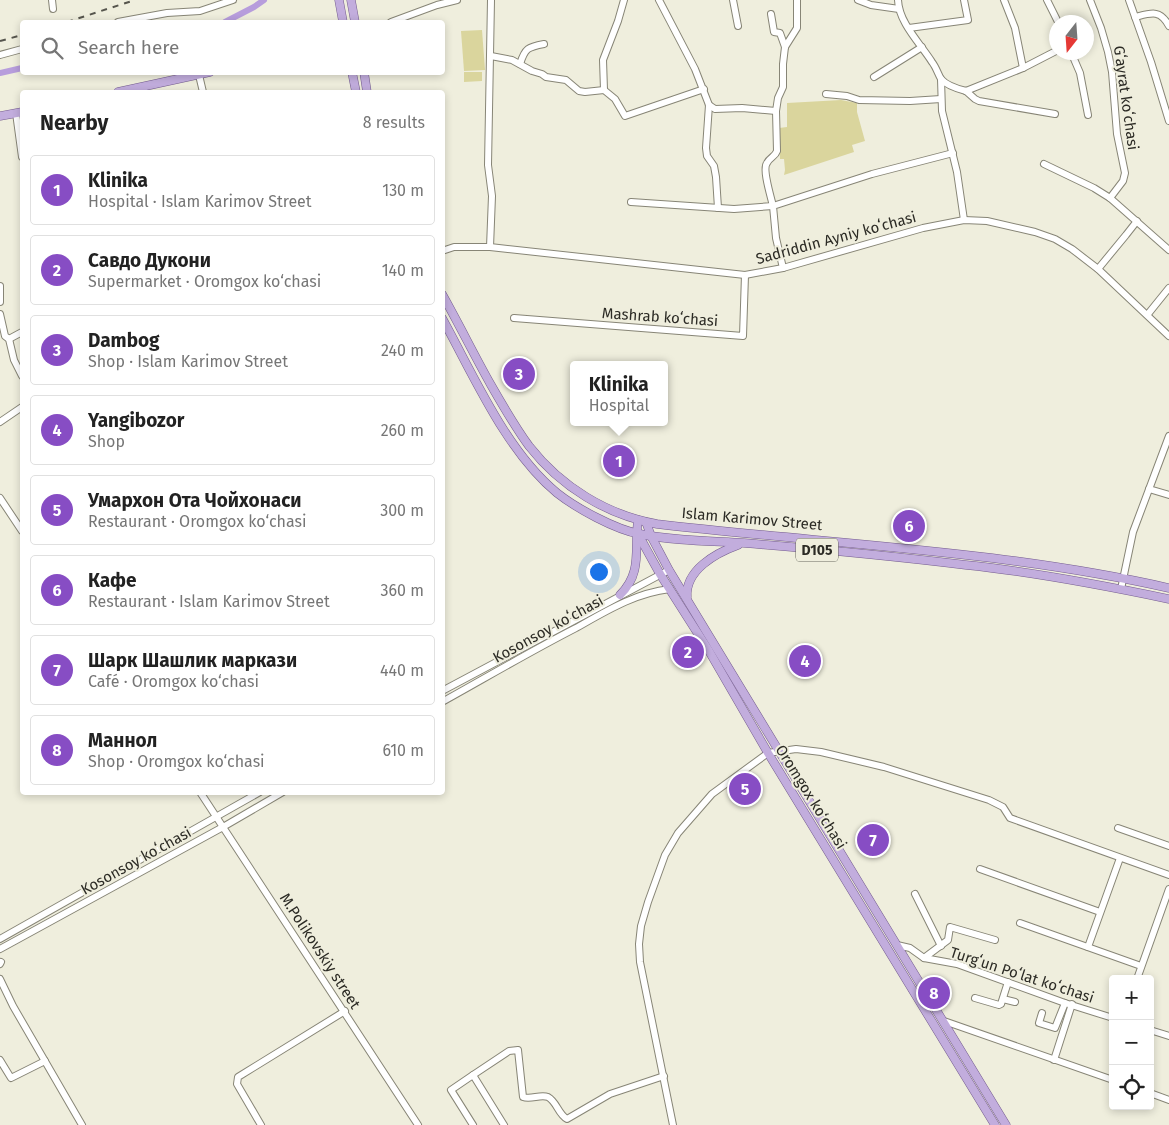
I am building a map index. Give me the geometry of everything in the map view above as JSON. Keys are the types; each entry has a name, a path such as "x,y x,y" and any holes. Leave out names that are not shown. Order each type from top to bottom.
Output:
{"main road":[{"path":"339,0 343,20"},
{"path":"351,0 355,20"},
{"path":"153,89 199,75"},
{"path":"353,75 356,90"},
{"path":"364,75 367,90"},
{"path":"0,116 19,113"},
{"name":"Islam Karimov Street","path":"445,299 511,420 530,447 550,469 574,489 603,506 642,521 972,555 1123,578 1169,588"},
{"name":"Islam Karimov Street","path":"445,324 502,428 541,478 559,494 586,511 638,534 967,565 1036,574 1169,599"},
{"path":"620,595 634,576 638,534 642,521"},
{"name":"Oromgox ko‘chasi","path":"642,521 669,570 1006,1125"},
{"name":"Oromgox ko‘chasi","path":"638,534 660,574 714,658 768,753 995,1125"},
{"path":"687,599 688,584 695,572 712,558 743,543"}],"street":[{"path":"52,0 53,9"},
{"path":"129,20 200,10 233,0"},
{"path":"396,20 437,5 457,0"},
{"path":"490,248 492,196 488,165 491,0"},
{"path":"624,0 603,60 604,90 615,99 625,116 704,89"},
{"path":"659,0 704,89 709,105 706,148 707,156 714,166 718,208"},
{"path":"733,0 738,26"},
{"path":"783,268 776,238 773,206 765,168 768,160 775,156 777,151 776,110 778,98 783,87 785,47 796,28 797,0"},
{"path":"858,0 871,5 899,9"},
{"path":"898,0 899,9 909,28 941,78 953,87 966,91 975,100 1055,114"},
{"path":"909,28 968,20 964,0"},
{"path":"1004,0 1015,28 1023,68"},
{"path":"1046,0 1054,15"},
{"name":"Gʻayrat koʻchasi","path":"1090,0 1102,28 1108,52 1112,72 1117,134 1125,173 1123,181 1110,198"},
{"path":"1129,0 1169,121"},
{"path":"1135,17 1152,13 1157,14 1165,18 1169,26"},
{"path":"772,14 774,32 780,33 785,47"},
{"path":"520,64 527,48 544,44"},
{"path":"874,77 922,47"},
{"path":"0,55 20,50"},
{"path":"966,91 1023,68 1049,55"},
{"path":"491,56 520,64 546,77 566,80 579,90 595,92 604,90"},
{"path":"1074,60 1080,73 1088,116"},
{"path":"199,75 203,90"},
{"path":"941,78 942,112 953,153 964,220"},
{"path":"826,94 847,96 859,100 910,101 941,99"},
{"path":"709,105 715,109 776,110"},
{"path":"19,113 20,128"},
{"path":"631,202 734,209 773,206 872,174 953,153"},
{"path":"1044,164 1094,188 1110,198 1169,250"},
{"name":"Sadriddin Ayniy koʻchasi","path":"445,249 454,247 490,248 746,275 783,268 923,228 964,220 987,221 1035,232 1055,239 1072,249 1098,269 1148,314 1169,336"},
{"path":"1098,269 1136,221"},
{"name":"Mashrab koʻchasi","path":"514,318 743,336 746,275"},
{"path":"0,286 0,302"},
{"path":"1148,314 1169,288"},
{"path":"0,314 5,336 9,339 14,360 20,372"},
{"path":"9,339 20,333"},
{"path":"0,422 20,408"},
{"path":"1121,589 1133,532 1169,436"},
{"path":"1149,489 1169,495"},
{"path":"0,498 20,528"},
{"name":"Kosonsoy koʻchasi","path":"445,689 669,570"},
{"name":"Kosonsoy koʻchasi","path":"445,700 531,651 628,600 646,593 670,589"},
{"path":"674,1125 640,962 641,926 665,855 678,833 712,794 768,753 796,749 822,752 884,767 944,785 989,800 1003,807 1010,818 1169,875"},
{"name":"M.Polikovskiy street","path":"202,795 418,1125"},
{"name":"Kosonsoy koʻchasi","path":"0,939 255,795"},
{"name":"Kosonsoy koʻchasi","path":"0,948 223,827 278,795"},
{"path":"1118,828 1169,846"},
{"path":"1088,947 1120,858"},
{"path":"980,869 1100,912"},
{"path":"1138,975 1169,889"},
{"path":"915,894 941,946"},
{"path":"1020,923 1141,966"},
{"path":"924,958 948,940 950,927 995,940"},
{"name":"Turgʻun Poʻlat koʻchasi","path":"897,945 910,948 924,958 957,964 1109,1017"},
{"path":"0,979 13,1006 82,1125"},
{"path":"975,998 999,1005 1008,982"},
{"path":"1003,998 1015,1002"},
{"path":"1042,1013 1039,1023 1055,1028 1068,1003"},
{"path":"1054,1060 1068,1003"},
{"path":"925,1011 934,1005"},
{"path":"261,1125 238,1086 237,1080 239,1076 345,1011"},
{"path":"944,1022 1109,1079"},
{"path":"1154,1031 1169,1036"},
{"path":"474,1125 451,1091 451,1088 506,1053 518,1050 523,1097 548,1097 567,1119 610,1094 664,1076"},
{"path":"0,1060 11,1078 45,1061"},
{"path":"473,1075 504,1125"},
{"path":"1154,1094 1169,1100"}],"shaded area":[{"path":"482,30 485,70 464,71 461,31"},
{"path":"464,72 482,72 482,81 464,82"},
{"path":"841,100 857,103 857,112 865,141 852,145 854,152 784,175 784,159 780,159 779,128 787,127 787,103"}],"waterway":[{"path":"229,20 264,0"},
{"path":"0,73 20,68"}],"railway":[{"path":"73,20 135,0"},
{"path":"0,41 20,36"}],"place":[{"name":"Dambog","path":"519,374"},
{"name":"Klinika","path":"619,461"},
{"name":"Кафе","path":"909,526"},
{"name":"Савдо Дукони","path":"688,652"},
{"name":"Yangibozor","path":"805,661"},
{"name":"Умархон Ота Чойхонаси","path":"745,789"},
{"name":"Шарк Шашлик маркази","path":"873,840"},
{"name":"Маннол","path":"934,993"}]}
